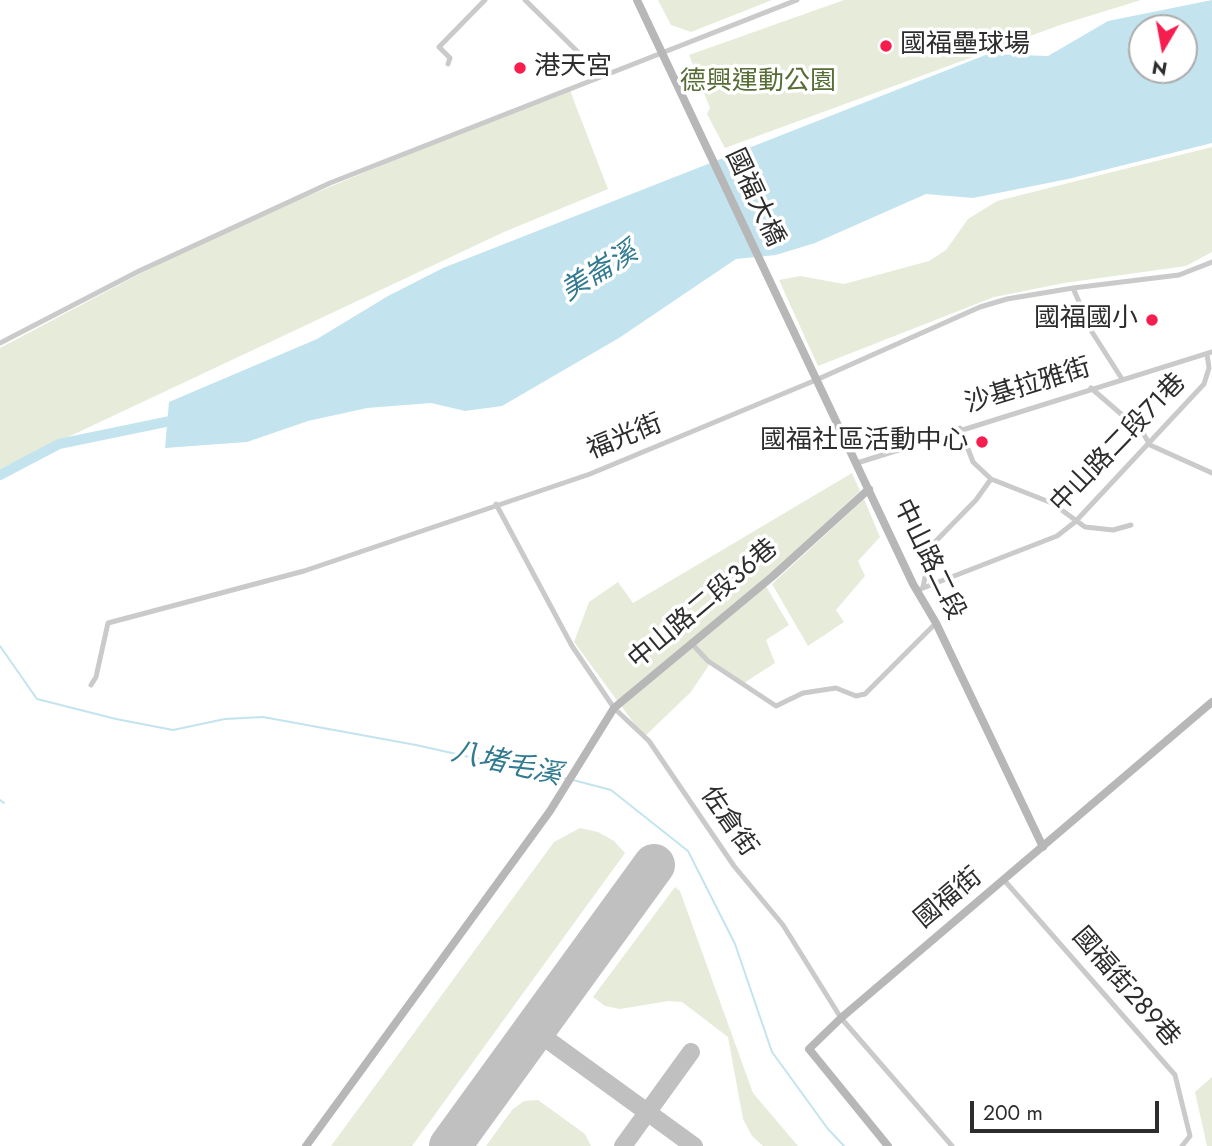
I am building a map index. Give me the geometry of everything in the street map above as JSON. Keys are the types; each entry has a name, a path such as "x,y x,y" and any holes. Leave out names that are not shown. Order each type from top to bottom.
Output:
{"street":[{"path":"448,64 450,58 439,47 485,0"},
{"path":"525,0 580,54"},
{"name":"國福大橋","path":"637,0 664,52 775,292"},
{"path":"0,343 139,271 330,183 797,0"},
{"name":"福光街","path":"91,685 96,677 108,622 303,571 590,474 816,380 980,307 1007,299 1073,288 1179,275 1212,262"},
{"path":"1073,288 1092,332 1122,379"},
{"name":"中山路二段","path":"775,292 1043,847"},
{"name":"沙基拉雅街","path":"857,463 960,428 1210,353"},
{"name":"中山路二段71巷","path":"920,588 1057,536 1075,522 1150,445 1204,384 1210,353"},
{"path":"1091,388 1143,433 1150,445 1212,473"},
{"path":"960,428 974,462 991,479 1052,503 1075,522 1102,530 1131,525"},
{"path":"920,588 932,545 991,479"},
{"name":"中山路二段36巷","path":"306,1146 582,764 614,708 692,644 869,489"},
{"name":"佐倉街","path":"496,504 572,646 614,708 649,741 734,866 783,925 841,1018 952,1146"},
{"path":"692,644 708,661 776,706 803,693 836,688 856,696 865,694 936,623"},
{"name":"國福街","path":"888,1146 809,1049 841,1018 1212,702"},
{"name":"國福街289巷","path":"1004,880 1175,1075 1190,1136 1182,1146"}],"green space":[{"path":"658,0 772,0 691,32 671,25"},
{"name":"德興運動公園","path":"844,0 1141,0 1060,25 725,148 707,114 710,108 689,55"},
{"path":"569,88 608,189 504,232 0,469 0,348 213,235"},
{"path":"1212,147 1212,252 1186,266 1064,283 994,297 818,366 779,280 800,276 844,284 929,261 946,250 968,219 997,201"},
{"path":"852,473 860,491 763,581 789,625 766,640 775,663 744,683 711,662 691,692 644,737 574,642 589,602 618,582 633,603"},
{"path":"864,499 880,537 858,561 865,576 836,610 844,622 808,646 772,584"},
{"path":"580,828 598,832 614,841 625,853 412,1146 331,1146 554,842"},
{"path":"675,887 680,891 753,1093 798,1146 763,1146 752,1136 743,1119 728,1037 682,1002 668,1001 620,1009 605,1006 593,997"},
{"path":"1212,1077 1212,1146 1207,1146 1195,1092"},
{"path":"538,1100 585,1134 591,1146 486,1146 512,1110 524,1101"}],"water":[{"path":"1212,0 1212,143 1068,179 973,198 926,194 815,243 776,255 736,259 619,338 502,406 465,411 431,403 367,408 308,421 247,442 165,448 169,402 317,339 388,296 443,268 988,54 1048,56 1108,21 1128,17 1128,84 1198,84 1198,14 1143,14"}],"waterway":[{"name":"美崙溪","path":"0,475 59,444 180,419"},
{"name":"八堵毛溪","path":"0,646 37,699 116,719 173,730 225,719 263,717 416,745 568,779"},
{"name":"八堵毛溪","path":"573,780 611,790 688,851 735,944 772,1052 828,1129 844,1146"},
{"path":"0,800 4,803"}],"taxiway":[{"path":"534,1030 694,1146"},
{"path":"623,1146 691,1052"}],"runway":[{"path":"450,1146 654,865"}],"place":[{"name":"國福壘球場","path":"886,46"},
{"name":"港天宮","path":"520,68"},
{"name":"國福國小","path":"1152,320"},
{"name":"國福社區活動中心","path":"982,442"}]}
